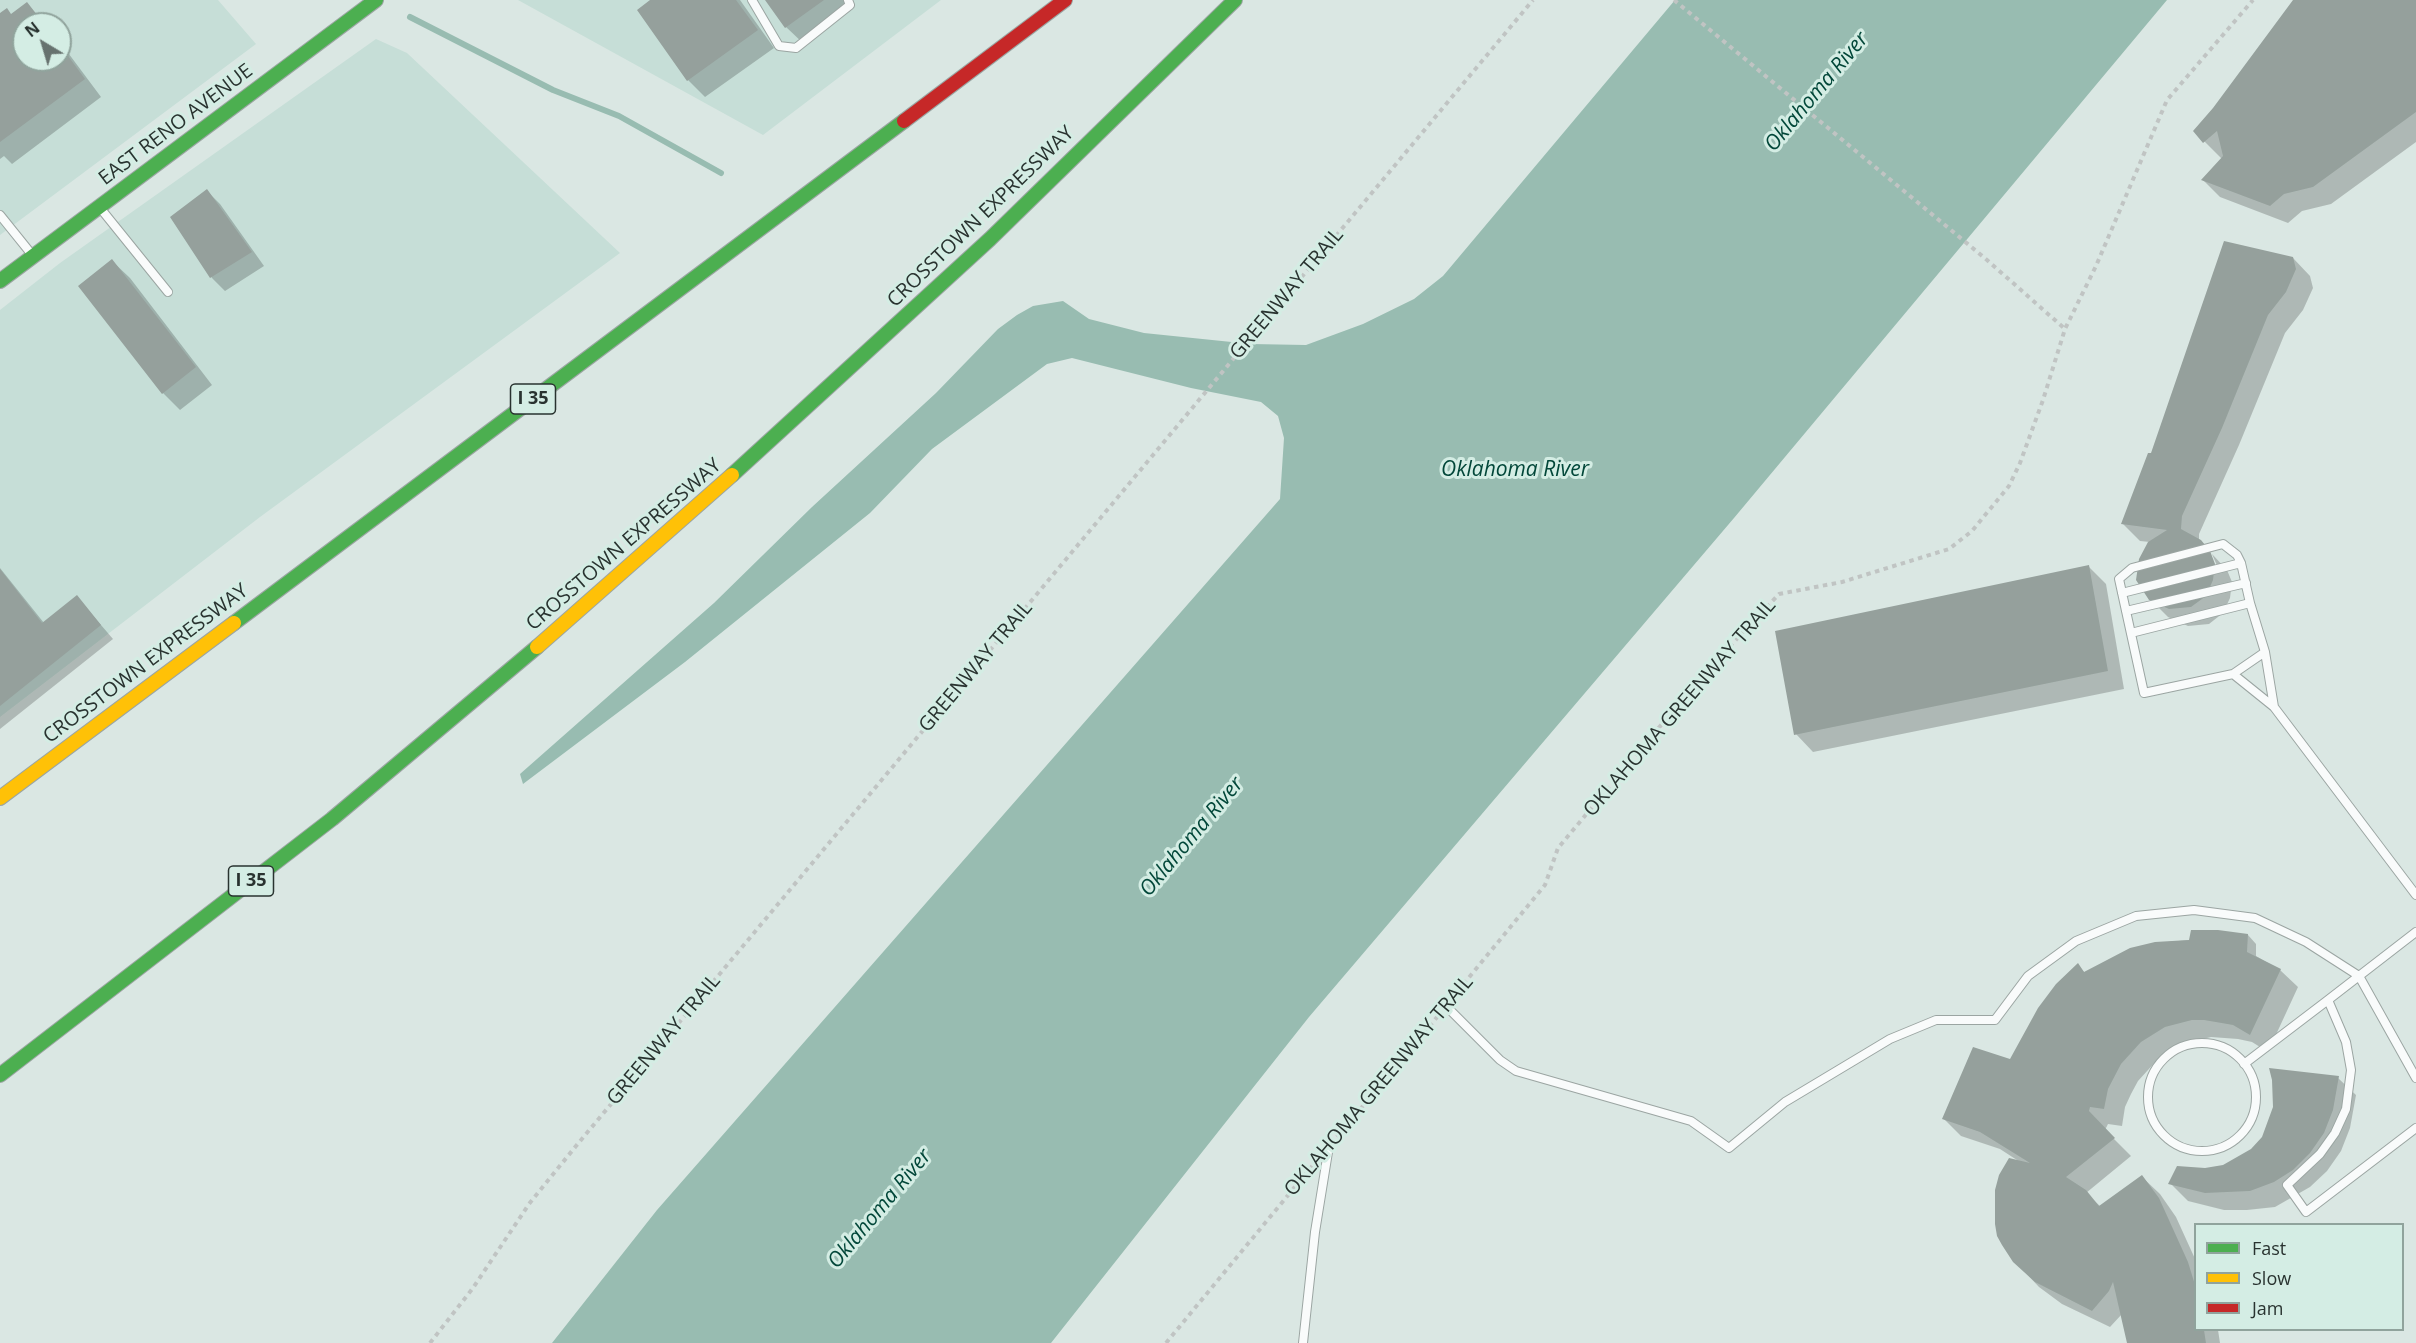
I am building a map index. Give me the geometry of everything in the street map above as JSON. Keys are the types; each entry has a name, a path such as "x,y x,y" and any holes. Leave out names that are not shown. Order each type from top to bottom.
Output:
{"main road":[{"name":"EAST RENO AVENUE","path":"0,281 376,0"},
{"name":"CROSSTOWN EXPRESSWAY","path":"0,798 1065,0"},
{"name":"CROSSTOWN EXPRESSWAY","path":"0,1075 332,819 576,614 786,427 990,239 1235,0"}],"lane":[{"path":"752,0 780,46 796,48 850,5 848,0"},
{"path":"100,207 168,292"},
{"path":"0,215 33,256"},
{"path":"2265,652 2233,674 2144,693 2119,579 2132,568 2223,544 2237,555 2241,562 2250,603 2265,652 2274,707"},
{"path":"2122,593 2241,562"},
{"path":"2126,611 2246,583"},
{"path":"2131,633 2250,603"},
{"path":"2233,674 2274,707 2416,895"},
{"path":"1446,1006 1500,1060 1516,1071 1691,1121 1729,1148 1785,1102 1890,1039 1936,1020 1995,1020 2028,976 2076,941 2136,916 2194,910 2255,918 2306,942 2359,976 2416,1078"},
{"path":"2244,1064 2416,932"},
{"path":"2328,1000 2346,1042 2351,1070 2346,1109 2335,1133 2320,1154 2288,1185 2306,1212 2416,1128"},
{"path":"2200,1043 2218,1045 2235,1054 2244,1064 2254,1082 2256,1099 2253,1116 2244,1131 2231,1142 2216,1149 2198,1151 2181,1147 2167,1138 2155,1124 2149,1107 2148,1088 2155,1071 2166,1057 2182,1047 2200,1043"},
{"path":"1303,1343 1315,1232 1329,1146"}],"path":[{"name":"GREENWAY TRAIL","path":"430,1343 473,1288 530,1204 576,1146 1533,0"},
{"path":"1674,0 1987,260 2065,329"},
{"name":"OKLAHOMA GREENWAY TRAIL","path":"1166,1343 1545,885 1558,848 1703,675 1779,594 1842,582 1949,549 1972,531 2009,486 2043,400 2065,329 2096,266 2167,100 2253,0"}],"shaded area":[{"path":"0,0 218,0 256,44 0,235"},
{"path":"518,0 941,0 763,135"},
{"path":"376,39 407,53 620,253 260,517 0,717 0,310 60,263"}],"water":[{"name":"Oklahoma River","path":"1675,0 2167,0 1734,518 1309,1017 1051,1343 552,1343 657,1210 1280,499 1284,438 1278,416 1261,402 1191,388 1072,358 1047,364 932,449 870,513 685,662 523,784 520,774 714,603 812,507 936,393 998,329 1017,315 1033,306 1063,301 1089,319 1144,333 1251,344 1306,345 1363,324 1414,299 1443,276"}],"building":[{"path":"650,0 736,0 758,30 687,81 637,10"},
{"path":"765,0 824,0 785,28"},
{"path":"2293,0 2416,0 2416,112 2313,187 2284,194 2270,206 2201,180 2223,156 2217,131 2203,143 2193,131 2213,108"},
{"path":"27,2 35,12 14,12"},
{"path":"7,8 11,14 12,72 72,72 72,61 85,79 0,142 0,13"},
{"path":"207,189 252,252 210,278 170,217"},
{"path":"2224,241 2293,257 2296,269 2286,292 2268,315 2222,428 2182,516 2181,529 2201,540 2210,551 2215,564 2213,580 2206,596 2191,607 2169,609 2149,600 2136,580 2139,559 2148,542 2167,530 2121,524 2148,453 2151,453"},
{"path":"112,259 196,367 162,394 78,286"},
{"path":"2089,565 2108,671 1794,735 1775,631"},
{"path":"0,569 42,623 77,595 101,625 0,706"},
{"path":"2191,930 2218,930 2248,934 2247,952 2281,969 2250,1035 2233,1025 2204,1020 2192,1020 2165,1027 2141,1042 2121,1064 2108,1089 2104,1109 2090,1107 2089,1111 2115,1138 2066,1177 2086,1190 2099,1206 2142,1175 2159,1198 2188,1262 2194,1282 2194,1331 2204,1331 2206,1343 2127,1343 2113,1282 2109,1291 2092,1311 2035,1282 2013,1262 1997,1236 1995,1190 1999,1175 2009,1158 2030,1163 1980,1132 1942,1119 1973,1047 2010,1059 2038,1008 2056,984 2078,963 2084,972 2130,948 2155,942 2189,940"},
{"path":"2269,1068 2339,1076 2333,1110 2324,1133 2310,1153 2293,1170 2274,1182 2250,1191 2205,1193 2168,1184 2177,1166 2205,1168 2223,1165 2251,1149 2262,1137 2273,1107"}],"waterway":[{"path":"410,17 553,90 619,116 721,173"}],"traffic: fast":[{"path":"0,281 376,0"},
{"path":"732,475 990,239 1235,0"},
{"path":"234,623 904,121"},
{"path":"0,1075 332,819 537,647"}],"traffic: slow":[{"path":"537,647 732,475"},
{"path":"0,798 234,623"}],"traffic: jam":[{"path":"904,121 1065,0"}]}
